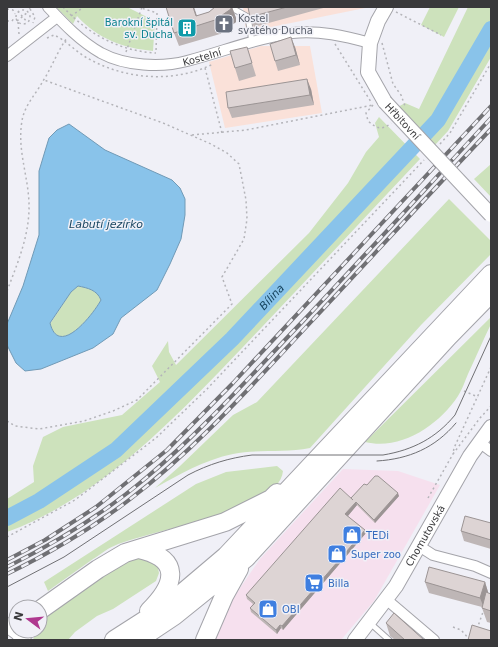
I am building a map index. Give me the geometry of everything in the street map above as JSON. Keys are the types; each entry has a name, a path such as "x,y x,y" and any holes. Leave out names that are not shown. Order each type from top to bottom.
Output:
{"highway":[{"path":"114,640 167,606 226,556 491,274"},
{"path":"138,640 174,616 246,558 448,337 491,293"},
{"path":"48,604 111,560 175,536 225,522 271,499 348,425"},
{"path":"114,640 158,602 170,580 170,570 160,556 139,549"},
{"path":"205,640 224,596 246,558"}],"street":[{"name":"Kostelní","path":"48,7 72,32 101,53 124,61 159,65 185,62 252,42 294,33 312,32 335,35 370,43"},
{"name":"Hřbitovní","path":"386,7 378,21 370,43 368,72 378,106 491,216"},
{"path":"7,56 57,17"},
{"name":"Chomutovská","path":"355,640 387,600 479,442 491,428"},
{"path":"479,442 491,451"},
{"path":"419,546 432,555 475,566 491,573"},
{"path":"387,600 434,640"}],"lane":[{"path":"230,7 248,17 252,42"},
{"path":"370,622 389,640"}],"path":[{"path":"63,7 91,33 128,49 156,53"},
{"path":"71,16 84,7"},
{"path":"138,7 157,14 156,53 159,65"},
{"path":"396,7 394,11 441,35"},
{"path":"30,8 35,17"},
{"path":"124,61 142,8"},
{"path":"7,9 13,10 18,22 19,35"},
{"path":"19,9 28,12 30,17"},
{"path":"7,21 12,21 19,9"},
{"path":"19,9 27,22"},
{"path":"18,22 22,16 28,12"},
{"path":"30,17 35,17"},
{"path":"18,22 24,24 30,17"},
{"path":"7,291 22,250 28,224 29,203 20,138 22,120 29,103 44,80 64,42 54,35 44,40 31,26 35,17"},
{"path":"191,135 222,133 378,106 333,42"},
{"path":"435,148 450,133 491,63"},
{"path":"205,68 222,133"},
{"path":"7,421 15,426 39,429 84,421 113,412 136,400 232,304 222,277 244,239 246,200 239,164 227,153 163,123 44,80"},
{"path":"7,537 75,500 156,438 207,389 425,159"},
{"path":"453,454 454,448 491,367"},
{"path":"464,391 478,397"},
{"path":"428,498 453,454 491,406"},
{"path":"475,635 484,610"},
{"path":"453,627 461,630 470,640"}],"shaded area":[{"path":"243,7 370,7 246,32"},
{"path":"261,46 310,46 322,113 225,128 209,62"},
{"path":"343,469 398,471 440,485 374,601 341,640 213,640 227,607 260,559"}],"green space":[{"path":"56,7 127,7 155,21 153,51 131,48 112,41 94,31 77,16 73,24"},
{"path":"430,7 459,7 444,37 421,25"},
{"path":"468,7 491,7 491,57 448,131 435,145 398,107 405,103 419,109"},
{"path":"379,117 420,159 206,386 145,444 113,471 79,495 44,516 7,532 7,499 34,482 33,466 43,437 63,427 122,415 160,382 152,366 168,341 169,352 176,365 309,233 348,183 366,152 379,137 375,123"},
{"path":"491,164 491,197 474,179"},
{"path":"449,199 491,241 491,254 421,325 310,448 233,454 192,468 155,488 233,415 257,402"},
{"path":"78,286 95,292 101,300 77,330 69,335 61,336 55,333 50,324 71,292"},
{"path":"491,317 491,324 461,391 441,417 430,426 405,439 392,443 379,444 365,442"},
{"path":"277,466 283,471 276,485 260,498 237,509 210,518 111,547 48,591 44,582 196,484 226,472"},
{"path":"147,557 156,560 159,573 156,581 113,609 97,616 75,632 68,640 33,640 48,639 48,615 82,590 129,559"}],"water":[{"name":"Labutí jezírko","path":"69,124 105,150 172,180 180,188 185,199 185,215 181,239 157,290 121,318 113,334 93,348 41,369 25,371 16,363 7,345 7,324 23,286 39,235 39,171 49,138 57,130","holes":["78,286 95,292 101,300 91,314 76,330 68,335 61,336 54,333 50,323 71,292"]}],"building":[{"path":"166,7 193,7 196,16 209,12 215,7 231,7 231,9 215,20 174,33"},
{"path":"248,7 287,7 250,17"},
{"path":"291,37 296,55 275,61 270,44"},
{"path":"247,47 252,63 235,68 230,51"},
{"path":"307,79 310,95 228,108 226,92"},
{"path":"375,476 378,476 398,493 374,520 356,502 345,514 365,530 282,626 280,625 276,630 250,608 255,603 246,595 340,488 353,500 351,498 364,484 367,485"},
{"path":"465,516 491,523 491,540 461,531"},
{"path":"429,567 485,582 480,598 425,582"},
{"path":"486,592 491,594 491,611 482,608"},
{"path":"394,613 424,640 405,640 386,623"},
{"path":"472,625 491,631 491,640 468,640"}],"waterway":[{"name":"Bílina","path":"7,518 39,501 116,450 232,339 438,120 491,29"}],"tram line":[{"path":"7,587 64,557 188,475 211,465 252,455 383,455 404,450 423,442 440,430 455,415 491,336"},
{"path":"377,461 400,458 421,451 448,432 456,423"}],"railway":[{"path":"7,560 45,540 96,507 167,450 233,383 491,106"},
{"path":"7,567 62,537 97,515 131,490 168,459 208,421 246,381 491,118"},
{"path":"7,574 39,558 100,521 129,500 177,460 245,393 491,129"}],"place":[{"name":"Kostel svatého Ducha","path":"224,24"},
{"name":"Barokní špitál sv. Ducha","path":"187,28"},
{"name":"TEDi","path":"352,535"},
{"name":"Super zoo","path":"337,554"},
{"name":"Billa","path":"314,583"},
{"name":"OBI","path":"268,609"}]}
